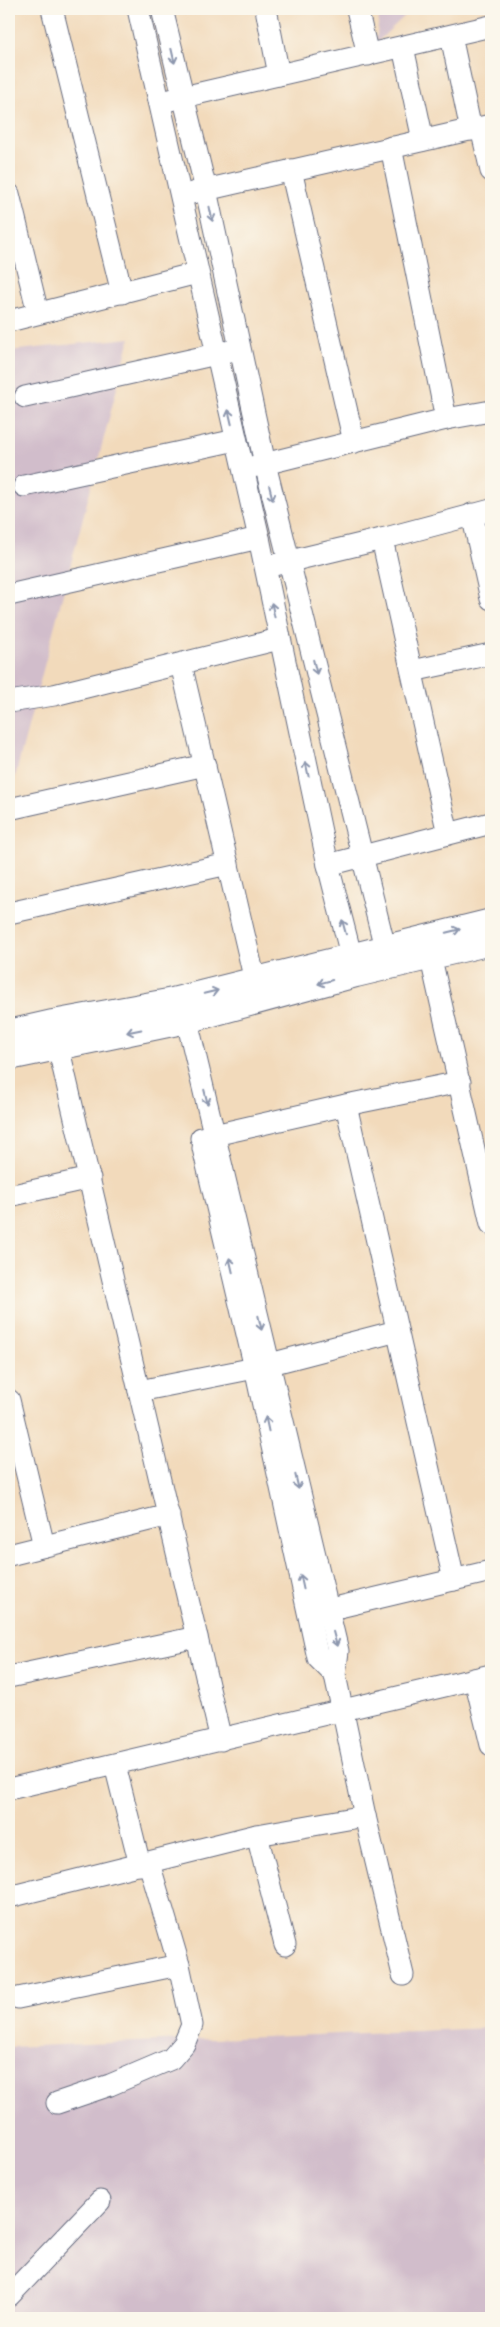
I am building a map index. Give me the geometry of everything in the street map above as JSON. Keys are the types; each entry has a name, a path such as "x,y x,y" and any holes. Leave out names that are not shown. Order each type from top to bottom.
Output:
{"street":[{"path":"52,9 122,293"},
{"path":"138,9 160,102 179,196 259,538 328,865 354,965"},
{"path":"162,9 206,190 264,464 388,958"},
{"path":"266,9 279,75"},
{"path":"357,9 368,55"},
{"path":"160,102 491,26"},
{"path":"451,36 481,128 491,171"},
{"path":"403,47 423,140"},
{"path":"179,196 481,128"},
{"path":"391,147 446,419"},
{"path":"292,170 354,442"},
{"path":"9,194 38,313"},
{"path":"9,321 197,273"},
{"path":"26,397 240,348"},
{"path":"242,469 446,419 491,411"},
{"path":"24,486 236,440"},
{"path":"264,567 382,540 482,512 491,599"},
{"path":"9,595 259,538"},
{"path":"382,540 448,834"},
{"path":"9,702 54,695 279,639"},
{"path":"412,671 491,654"},
{"path":"181,664 255,981"},
{"path":"9,809 205,765"},
{"path":"328,865 362,858 491,823"},
{"path":"9,913 228,864"},
{"path":"178,1011 255,981 388,958 428,948 491,922"},
{"path":"428,948 491,942"},
{"path":"428,948 491,1224"},
{"path":"9,1033 56,1035 178,1011 354,965"},
{"path":"178,1011 318,1612 338,1651 335,1675 365,1816 403,1975"},
{"path":"9,1057 56,1035"},
{"path":"56,1035 221,1740"},
{"path":"208,1136 346,1104 460,1082"},
{"path":"346,1104 454,1580"},
{"path":"9,1196 90,1178"},
{"path":"139,1391 262,1366 397,1331"},
{"path":"9,1400 12,1429 44,1546"},
{"path":"9,1555 169,1515"},
{"path":"318,1612 491,1571"},
{"path":"9,1677 197,1637"},
{"path":"9,1789 343,1712 483,1677 491,1745"},
{"path":"57,2103 110,2085 171,2059 184,2044 192,2026 179,1965 144,1864 114,1765"},
{"path":"9,1897 257,1835 365,1816"},
{"path":"257,1835 285,1945"},
{"path":"18,1998 179,1965"},
{"path":"9,2296 100,2201"}],"shaded area":[{"path":"380,9 412,9 376,43"},
{"path":"130,338 9,800 9,351"},
{"path":"491,2028 491,2318 9,2318 9,2047"}]}
